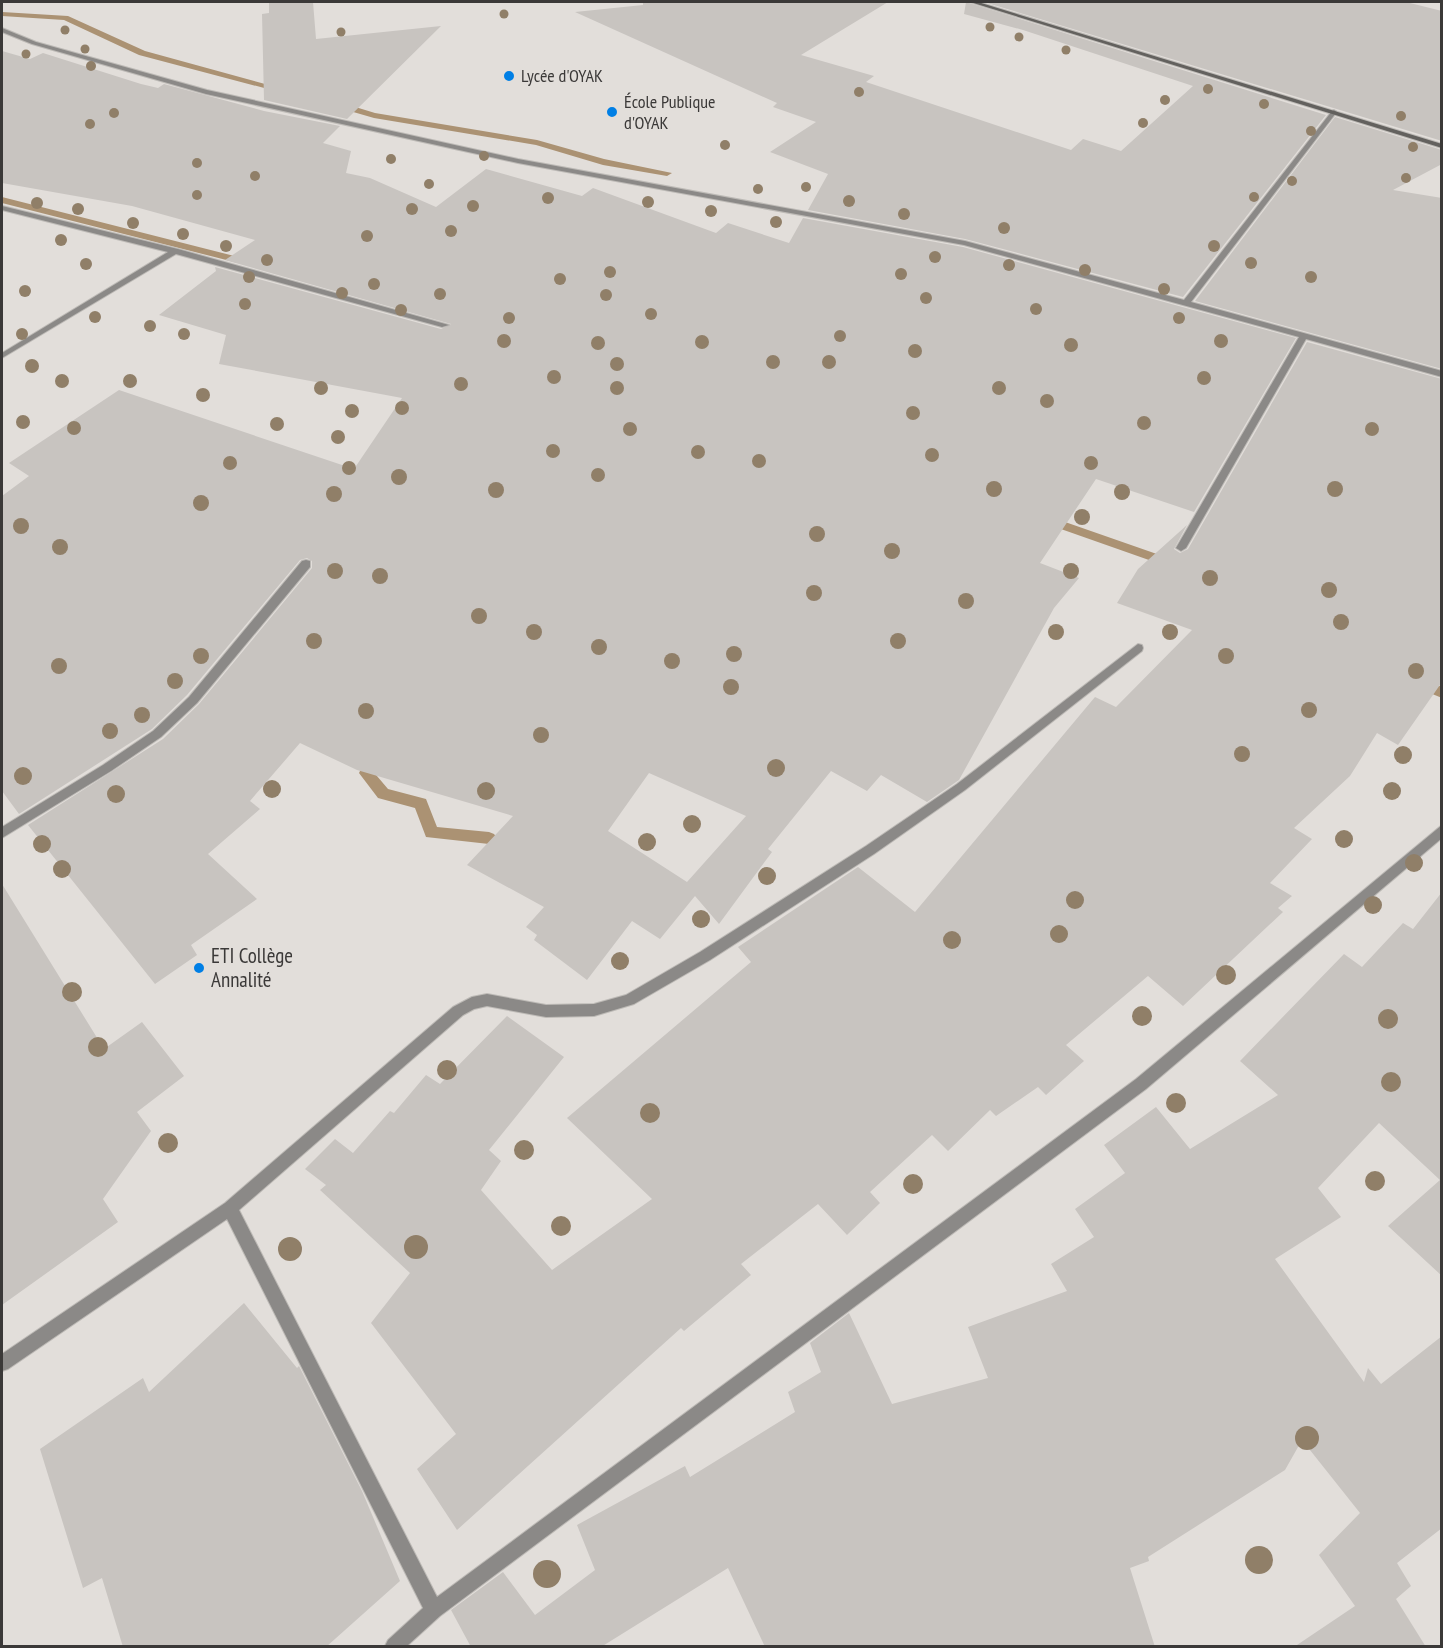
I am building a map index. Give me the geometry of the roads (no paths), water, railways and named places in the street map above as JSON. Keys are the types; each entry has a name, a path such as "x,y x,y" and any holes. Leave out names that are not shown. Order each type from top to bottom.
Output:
{"main road":[{"path":"973,2 1442,146"}],"street":[{"path":"2,30 33,43 206,92 518,161 965,243 1442,374"},
{"path":"1186,303 1334,112"},
{"path":"2,208 175,251 446,325"},
{"path":"2,356 175,251"},
{"path":"1181,548 1304,336"},
{"path":"2,833 107,768 156,734 193,700 306,564"},
{"path":"2,1363 230,1208 458,1011 472,1003 487,1000 546,1011 594,1010 629,1000 705,956 879,844 961,787 1138,648"},
{"path":"393,1647 434,1610 1141,1084 1442,830"},
{"path":"230,1208 434,1610"}],"waterway":[{"path":"2,14 65,18 142,53 283,90"},
{"path":"339,105 374,115 537,143 603,162 667,173"},
{"path":"2,200 246,262"},
{"path":"1045,519 1170,563"},
{"path":"1418,682 1442,693"},
{"path":"366,773 383,794 421,803 431,833 489,838"}],"place":[{"name":"Lycée d'OYAK","path":"509,76"},
{"name":"École Publique d'OYAK","path":"612,112"},
{"name":"ETI Collège Annalité","path":"199,968"}]}
